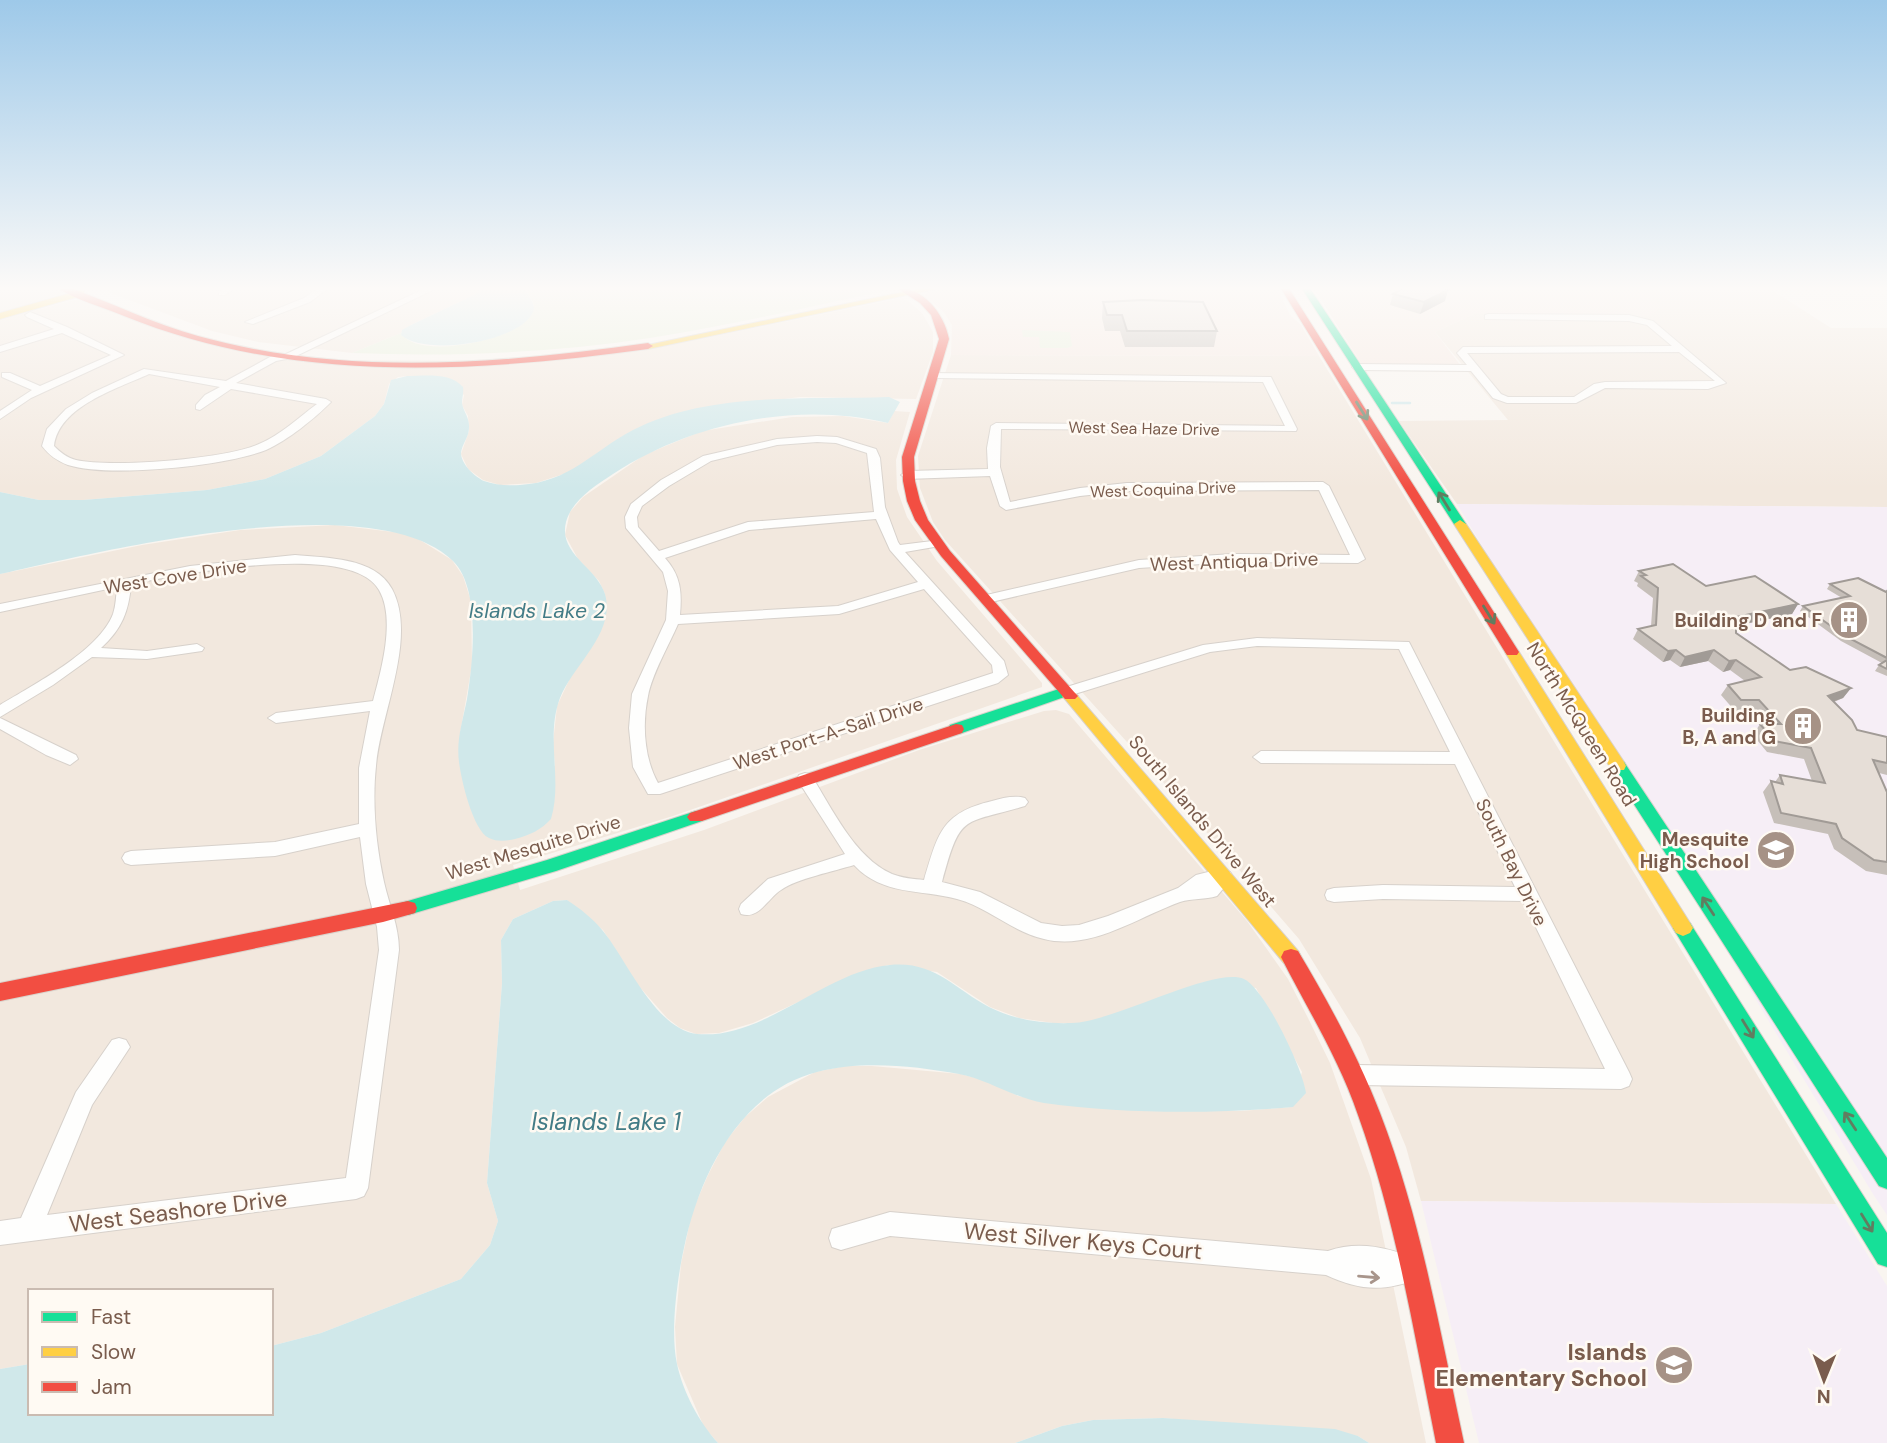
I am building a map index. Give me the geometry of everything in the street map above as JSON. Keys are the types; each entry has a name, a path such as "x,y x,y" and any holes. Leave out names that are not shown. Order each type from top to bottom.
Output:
{"main road":[{"path":"308,354 412,364 581,354"},
{"name":"South Islands Drive West","path":"941,354 911,440 906,475 912,500 939,547 987,598 1224,877 1289,954 1315,992 1356,1074 1395,1191 1450,1443"},
{"name":"North McQueen Road","path":"1326,354 1887,1255"},
{"name":"North McQueen Road","path":"1349,354 1887,1178"},
{"path":"1334,367 1357,367"},
{"name":"West Mesquite Drive","path":"0,992 383,915 550,866 1065,692"}],"street":[{"path":"1,416 27,396 118,354"},
{"path":"200,407 209,397 230,385 326,402 265,446 246,454 194,461 78,464 56,456 48,446 50,431 63,417 97,396 148,371 230,385 244,383 286,361 293,354"},
{"path":"1463,354 1497,396 1514,400 1570,401 1580,399 1601,385 1708,386 1721,383 1688,354"},
{"path":"1357,367 1474,368"},
{"path":"6,375 40,390"},
{"name":"West Sea Haze Drive","path":"933,376 1267,379 1292,429 996,426 991,453 993,472"},
{"path":"817,439 847,442 872,451 876,460 874,478 881,515 885,534 926,584 839,610 673,620 675,591 669,571 632,528 631,516 637,504 665,483 707,458 734,449 817,439"},
{"path":"906,475 993,472"},
{"name":"West Coquina Drive","path":"993,472 1006,506 1080,492 1127,487 1323,486 1358,559"},
{"path":"657,556 748,526 881,515"},
{"path":"900,554 939,547"},
{"name":"West Antiqua Drive","path":"987,598 1139,564 1233,558 1358,559"},
{"name":"West Cove Drive","path":"0,608 178,571 231,564 329,560 352,565 370,573 386,585 392,606 391,656 381,705"},
{"path":"0,712 88,652 108,633 119,616 124,583"},
{"name":"West Port-A-Sail Drive","path":"673,620 640,694 636,728 641,767 653,790 993,680 1001,675 999,664 926,584"},
{"path":"1065,692 1208,648 1257,642 1404,645"},
{"name":"South Bay Drive","path":"1356,1074 1621,1079 1404,645"},
{"path":"88,652 147,655 197,648"},
{"path":"276,718 381,705 372,734 367,765 368,829 383,915"},
{"path":"0,723 27,735 45,750 70,759"},
{"path":"1261,757 1462,758"},
{"path":"805,779 856,857 878,875 904,883 964,893 992,904 1019,922 1047,933 1074,933 1185,893 1203,894 1214,888 1224,877"},
{"path":"932,886 946,838 957,821 980,808 1019,802"},
{"path":"131,858 275,849 368,829"},
{"path":"748,909 775,884 856,857"},
{"path":"1334,895 1383,892 1527,894"},
{"name":"West Seashore Drive","path":"0,1233 356,1188 389,940 383,915"},
{"path":"29,1229 84,1099 118,1047"},
{"name":"West Silver Keys Court","path":"841,1238 890,1224 1328,1263 1352,1275 1388,1278 1411,1269"}],"shaded area":[{"path":"0,354 269,354 296,360 538,361 607,354 932,354 916,399 800,397 695,410 667,417 570,472 536,483 500,485 483,480 468,469 461,454 469,431 468,416 462,405 464,395 442,377 407,376 398,377 389,384 384,404 375,416 321,456 265,479 207,490 83,500 39,500 0,492"},
{"path":"1318,354 1319,356 951,355"},
{"path":"1355,354 1452,354 1464,370 1366,371"},
{"path":"1454,354 1887,354 1887,507 1457,504 1399,421 1508,420"},
{"path":"951,355 1319,356 1836,1204 1421,1201 1406,1147 1360,1038 1299,939 1163,782 945,540 933,522 920,488 918,456"},
{"path":"894,411 910,412 896,460 897,489 907,517 937,561 1042,683 1042,687 673,816 513,865 520,890 704,830 919,750 1044,711 1056,710 1069,714 1247,921 1288,979 1308,1018 1330,1063 1371,1179 1426,1443 1369,1443 1358,1436 1163,1418 1093,1420 1062,1426 1015,1443 718,1443 704,1427 677,1364 675,1327 681,1264 692,1212 725,1142 745,1117 768,1097 815,1072 845,1066 872,1066 961,1074 993,1083 1018,1096 1092,1107 1241,1111 1292,1107 1302,1072 1256,988 1204,982 1113,1016 1085,1023 1053,1023 1019,1018 990,1007 937,972 888,965 859,974 753,1023 719,1033 696,1034 680,1028 667,1018 637,984 603,930 567,900 553,901 513,919 501,940 502,983 487,1183 498,1221 490,1245 461,1279 321,1333 273,1345 273,1289 28,1289 28,1364 0,1369 0,574 142,545 240,530 335,525 402,533 420,540 452,560 463,576 471,601 472,665 460,734 555,766 553,743 557,706 570,678 597,638 606,614 605,594 599,581 578,559 565,535 570,512 583,497 644,455 702,431 792,417 843,416 888,423"},
{"name":"Mesquite High School","path":"1457,504 1887,507 1887,1215 1873,1194"},
{"name":"Islands Elementary School","path":"1421,1201 1836,1204 1887,1286 1887,1443 1479,1443"}],"water":[{"name":"Islands Lake 2","path":"407,376 444,377 463,387 462,403 469,424 461,453 463,461 480,479 507,485 538,483 553,478 633,430 694,409 726,403 792,398 889,397 900,402 888,423 853,417 781,416 710,430 643,456 599,483 579,500 569,514 565,533 573,552 601,584 607,608 604,622 592,648 560,698 554,728 555,789 551,819 530,834 499,841 489,838 478,826 465,792 458,754 473,647 468,589 462,573 453,561 415,539 363,527 302,525 235,530 102,551 0,574 0,492 39,500 83,500 207,490 265,479 321,456 375,416 384,404 391,380"},
{"name":"Islands Lake 1","path":"567,900 586,914 603,931 655,1007 682,1029 697,1034 722,1033 746,1027 842,979 890,965 919,967 932,972 976,1000 1009,1015 1040,1022 1061,1023 1112,1014 1210,980 1230,977 1244,979 1262,998 1282,1031 1298,1066 1306,1093 1293,1107 1168,1112 1044,1103 970,1077 907,1067 870,1065 834,1068 790,1082 765,1098 727,1140 700,1193 681,1261 674,1322 677,1364 693,1406 718,1443 0,1443 0,1369 28,1364 28,1415 273,1415 273,1345 321,1333 461,1279 490,1245 498,1221 487,1183 502,983 501,940 513,919 553,901"},
{"path":"1163,1418 1335,1429 1358,1436 1369,1443 1015,1443 1062,1426 1093,1420"}],"building":[{"name":"Building B, A and G","path":"1673,564 1706,586 1755,576 1798,604 1736,617 1736,633 1790,670 1806,667 1851,688 1828,696 1852,720 1857,730 1887,737 1887,763 1873,760 1887,792 1887,862 1874,860 1842,838 1836,824 1781,813 1771,781 1783,784 1780,775 1825,783 1811,748 1774,741 1760,724 1781,724 1759,700 1741,700 1728,685 1761,677 1736,660 1729,661 1714,650 1685,657 1676,650 1668,651 1638,629 1656,625 1658,588 1641,576 1646,575 1639,571"},
{"name":"Building D and F","path":"1858,578 1887,591 1887,658 1845,636 1803,606 1850,596 1830,584"},
{"path":"1887,660 1887,669 1879,665"}],"waterway":[{"path":"1392,403 1410,403"}],"traffic: fast":[{"path":"1349,354 1460,524"},
{"path":"956,729 1065,692"},
{"path":"1618,766 1887,1178"},
{"path":"408,908 550,866 696,817"},
{"path":"1683,928 1887,1255"}],"traffic: slow":[{"path":"1460,524 1618,766"},
{"path":"1512,652 1683,928"},
{"path":"1070,696 1291,957"}],"traffic: jam":[{"path":"270,354 362,365 420,366 589,354"},
{"path":"939,354 908,457 913,501 932,537 945,554 1070,696"},
{"path":"1326,354 1512,652"},
{"path":"696,817 956,729"},
{"path":"0,992 408,908"},
{"path":"1291,957 1344,1055 1385,1160 1410,1253 1450,1443"}],"place":[{"name":"Building D and F","path":"1849,620"},
{"name":"Building B, A and G","path":"1803,726"},
{"name":"Mesquite High School","path":"1776,850"},
{"name":"Islands Elementary School","path":"1674,1365"}]}
